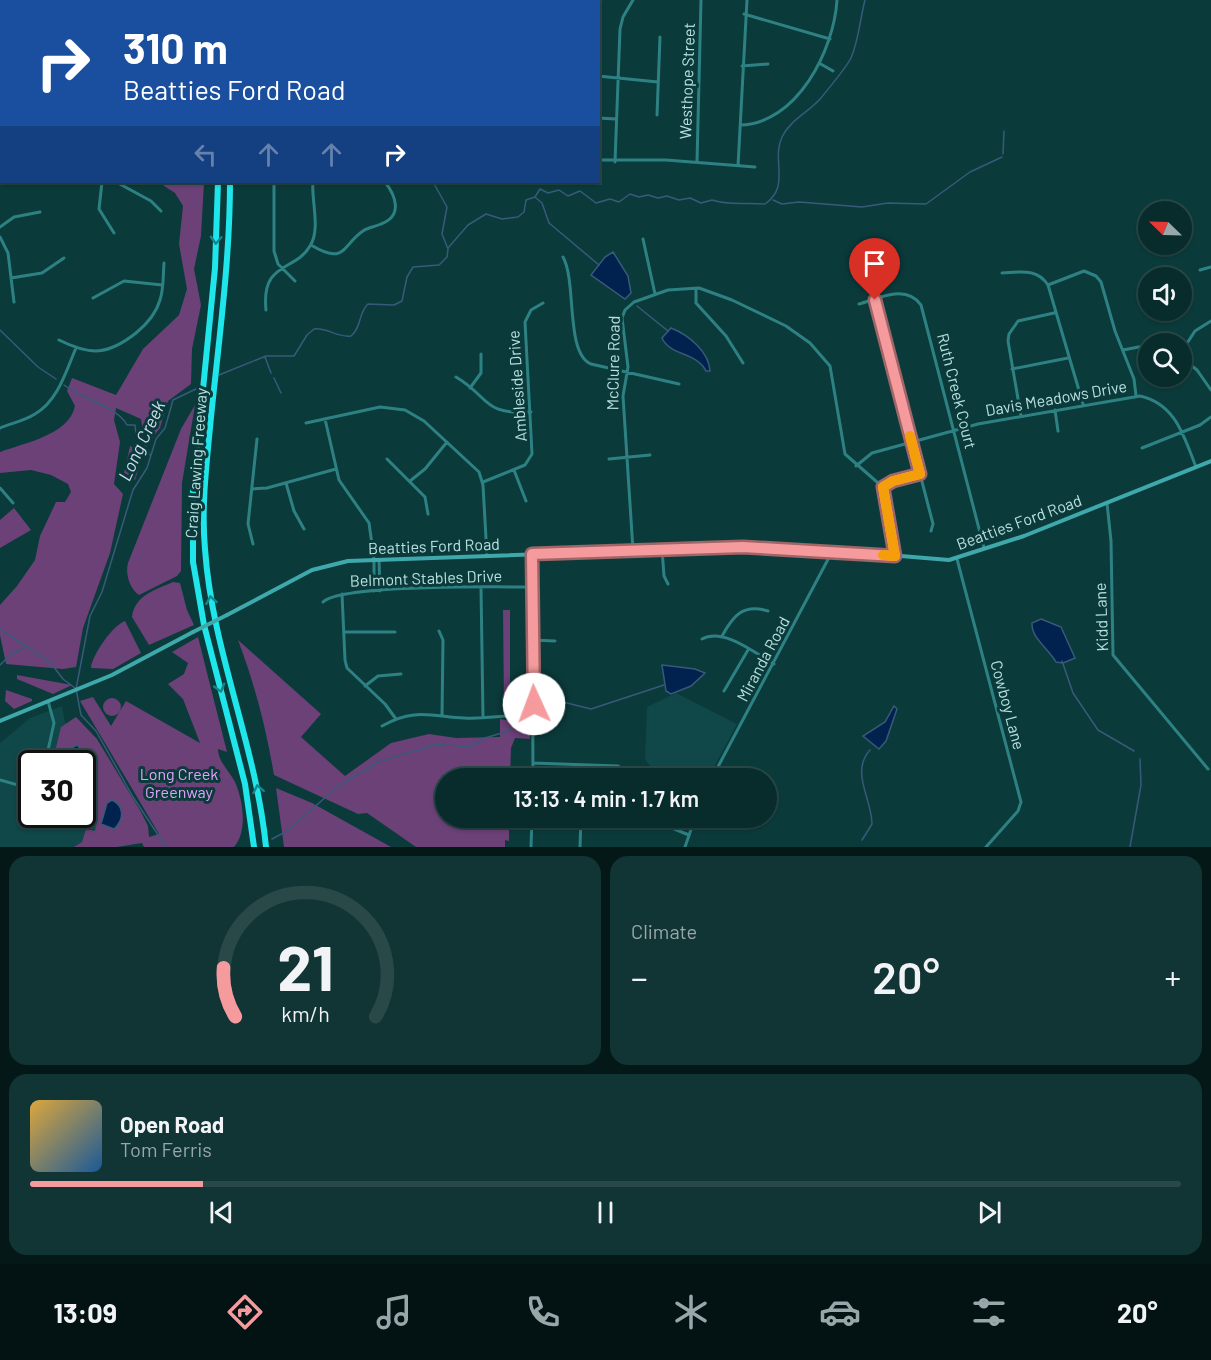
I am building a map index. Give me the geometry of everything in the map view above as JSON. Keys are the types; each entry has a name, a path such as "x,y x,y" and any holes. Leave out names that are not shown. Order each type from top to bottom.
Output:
{"highway":[{"name":"Craig Lawing Freeway","path":"218,183 215,257 193,490 194,562 210,653 240,756 254,847"},
{"name":"Craig Lawing Freeway","path":"230,183 227,260 204,510 207,579 218,635 255,770 266,847"}],"main road":[{"name":"Beatties Ford Road","path":"0,721 87,686 312,570 335,563 377,559 751,547 957,559 1211,461"}],"street":[{"path":"615,162 621,23 633,0"},
{"name":"Westhope Street","path":"696,162 701,0"},
{"path":"738,166 744,14 747,0"},
{"path":"740,125 756,123 780,112 807,83 830,39 837,0"},
{"path":"744,14 830,39"},
{"path":"657,115 660,37"},
{"path":"819,63 833,71"},
{"path":"742,66 768,64"},
{"path":"600,76 658,82"},
{"path":"600,118 616,119"},
{"path":"600,160 615,162 666,160 755,167"},
{"path":"102,183 99,209 114,233"},
{"path":"118,183 151,201 161,212"},
{"path":"274,183 274,251 281,268 295,282"},
{"path":"266,310 268,285 281,268 311,244 315,231 313,183"},
{"path":"311,244 329,253 340,252 349,247 365,229 390,218 395,210 396,199 386,183"},
{"path":"0,227 14,217 40,212"},
{"path":"0,237 8,253 14,302"},
{"path":"643,239 655,294"},
{"path":"563,257 568,269 580,356 591,364 679,384"},
{"path":"11,278 42,273 64,258"},
{"path":"59,340 76,348 103,351 124,342 149,321 160,299 164,263"},
{"path":"1200,270 1211,267"},
{"path":"1002,273 1032,272 1044,279 1048,285 1068,358 1080,386 1083,404"},
{"path":"1048,285 1078,272 1096,276 1103,286 1122,350 1134,379 1136,396"},
{"path":"93,298 124,281 162,285"},
{"name":"McClure Road","path":"633,550 623,396 628,373 623,313 634,302 677,288 696,288 765,314 801,336 826,359 833,379 843,451 856,466 883,487"},
{"path":"696,288 696,303 726,336 743,363"},
{"name":"Ruth Creek Court","path":"859,304 906,293 921,305 985,550"},
{"path":"875,300 933,524 931,531"},
{"name":"Ambleside Drive","path":"483,482 527,463 532,454 525,322 531,310 543,303"},
{"path":"1021,416 1008,341 1013,326 1025,318 1055,313"},
{"path":"1192,336 1195,331 1211,321"},
{"path":"1122,350 1138,347"},
{"path":"0,428 28,418 44,408 57,390 76,348"},
{"path":"470,388 481,373 481,354"},
{"path":"1012,369 1068,358"},
{"path":"1192,365 1211,390"},
{"path":"456,377 483,402 498,411 531,412"},
{"name":"Davis Meadows Drive","path":"856,466 868,454 954,432 1021,416 1136,396 1162,405 1174,417 1196,467"},
{"path":"306,423 373,408 397,408 417,416 475,467 483,482 487,556"},
{"path":"1055,410 1058,431"},
{"path":"1142,448 1200,425 1211,417"},
{"path":"325,418 342,487 367,519 377,559 380,591"},
{"path":"253,544 248,524 257,439"},
{"path":"410,481 425,469 447,442"},
{"path":"609,459 650,455"},
{"path":"387,459 410,481 427,502 428,514"},
{"path":"252,489 285,483 336,469"},
{"path":"513,470 526,501"},
{"path":"895,556 883,487 893,481 920,474"},
{"path":"285,483 294,511 304,529"},
{"path":"0,488 13,503"},
{"name":"Kidd Lane","path":"1106,503 1111,542 1113,655 1208,769"},
{"path":"662,549 664,579 668,584"},
{"name":"Miranda Road","path":"717,768 833,550"},
{"path":"532,554 533,768"},
{"path":"374,591 377,559"},
{"name":"Cowboy Lane","path":"957,559 1021,802 1018,811 986,847"},
{"name":"Belmont Stables Drive","path":"323,602 342,594 374,591 532,587"},
{"path":"481,588 483,717"},
{"path":"342,594 347,668 385,704 396,719"},
{"path":"722,636 738,612 748,609 768,611"},
{"path":"440,631 443,640 442,716"},
{"path":"345,632 395,632"},
{"path":"702,639 710,635 722,636 774,664"},
{"path":"532,640 555,641"},
{"path":"724,691 748,650"},
{"path":"365,686 378,676 401,674"},
{"path":"48,701 54,723 48,750"},
{"path":"382,726 413,714 507,716"},
{"path":"533,763 618,766 620,768"},
{"path":"0,780 18,785"},
{"path":"531,847 532,828"},
{"path":"580,828 580,847"},
{"path":"669,828 689,835"},
{"path":"685,847 691,828"}],"shaded area":[{"path":"676,693 737,724 713,768 651,768 645,759 647,707"},
{"path":"62,706 65,722 85,750 18,750 18,828 96,828 96,786 110,847 0,847 0,743 30,718"}],"green space":[{"path":"160,183 204,183 201,236 194,269 201,305 192,349 191,384 168,401 160,428 150,441 143,431 141,419 116,408 114,420 120,442 114,484 123,494 110,553 83,628 76,667 63,669 6,664 0,635 0,605 35,560 40,536 56,502 65,502 71,492 68,484 51,475 31,470 0,473 0,452 33,441 55,431 64,424 71,416 75,406 67,391 72,378 116,395 143,349 179,315 187,289 179,244 183,206 175,193"},
{"path":"195,405 182,483 181,571 177,576 139,595 129,581 128,563 181,429"},
{"path":"130,446 134,448 141,461 135,480 124,473"},
{"path":"14,508 31,530 0,548 0,520"},
{"path":"173,582 180,583 187,610 194,625 149,645 132,617 134,610 137,603 147,594"},
{"path":"503,610 510,610 510,689 532,690 530,739 515,738 511,748 510,768 435,768 435,828 509,828 509,841 505,840 505,847 416,847 367,813 358,814 274,775 250,673 238,640 321,714 301,737 345,776 391,743 429,734 456,738 500,737 500,719 512,721 511,708 504,708"},
{"path":"125,621 141,653 113,669 91,668 104,641 115,628"},
{"name":"Long Creek Greenway","path":"198,637 227,752 218,749 218,754 235,782 240,798 243,824 238,840 234,847 144,847 142,843 117,847 74,847 82,842 86,829 95,831 98,802 96,798 96,750 55,750 61,727 76,717 97,739 141,812 148,826 149,837 159,834 80,701 93,697 111,726 126,701 200,743 183,699 168,684 184,674 188,663 172,652"},
{"path":"17,675 72,685 53,694 17,679"},
{"path":"539,688 559,688 558,706 539,705"},
{"path":"6,690 32,699 32,701 14,709 5,701"},
{"path":"112,698 120,703 121,707 116,715 112,716 104,711 103,707 108,699"},
{"path":"276,788 312,803 391,847 284,847"}],"water":[{"path":"613,252 628,276 631,293 625,299 591,275 605,257"},
{"path":"671,328 685,335 697,345 706,357 710,371 706,371 696,360 666,344 662,338"},
{"path":"1041,619 1061,627 1075,658 1063,663 1056,662 1034,634 1032,623"},
{"path":"662,665 695,669 705,673 691,686 671,694 666,691"},
{"path":"894,706 897,709 886,741 879,749 863,736 885,722"},
{"path":"77,745 81,750 68,750"},
{"path":"112,800 119,806 122,813 120,822 114,829 101,824 107,803"}],"waterway":[{"path":"448,248 468,225 486,214 502,219 518,217 524,212 526,200 535,197 540,189 548,193 559,190 568,196 580,191 596,203 610,199 619,202 630,194 639,197 667,196 679,200 690,198 701,203 712,200 765,204 773,197 777,189 778,155 782,137 785,131 821,98 849,62 856,44 865,0"},
{"path":"1003,154 1004,131"},
{"path":"773,200 782,204 799,202 862,207 888,203 926,204 970,172 1002,157"},
{"name":"Long Creek","path":"219,375 266,356 294,356 307,335 314,329 351,336 368,304 394,305 402,301 407,277 413,267 439,265 447,257 448,249 442,234 447,207 434,183"},
{"path":"536,198 542,203 549,223 599,265"},
{"path":"637,306 668,331"},
{"path":"0,330 38,367 56,379"},
{"path":"265,357 271,373"},
{"path":"274,378 281,393"},
{"path":"64,385 116,413 127,425 135,425 136,434 142,439 150,455"},
{"name":"Long Creek","path":"166,847 133,797 96,731 81,715 76,689 90,616 102,592 133,490 147,468 156,439 165,428 173,400 200,387"},
{"path":"0,629 50,662 63,679 75,688"},
{"path":"0,665 10,655 24,648"},
{"path":"1062,661 1073,693 1098,730 1134,751"},
{"path":"539,696 591,709 664,685"},
{"path":"272,839 287,831 336,788 378,762 437,744 469,747 485,738 505,732 512,727 530,696"},
{"path":"862,840 872,824 862,776 864,758 870,750"},
{"path":"1130,847 1141,785 1140,759"}],"slow traffic":[{"path":"883,555 895,556 886,492 883,487 890,482 920,474 910,436"}],"route":[{"path":"534,704 532,554 768,547 838,550 895,556 886,492 883,487 890,482 920,474 875,300"}]}
